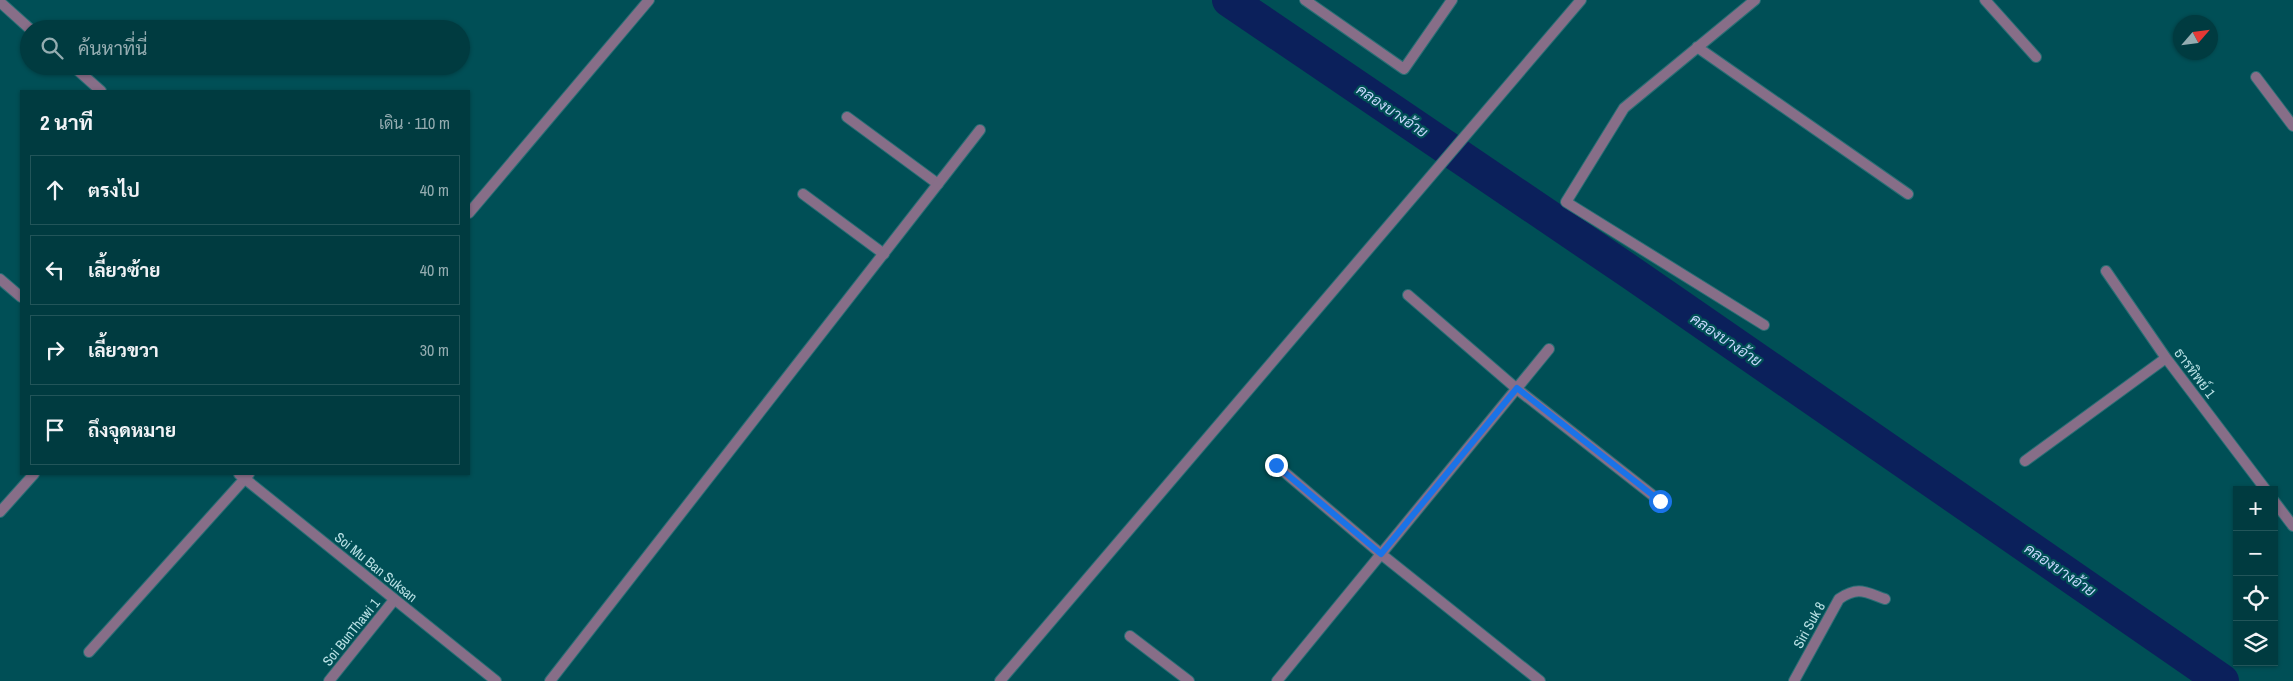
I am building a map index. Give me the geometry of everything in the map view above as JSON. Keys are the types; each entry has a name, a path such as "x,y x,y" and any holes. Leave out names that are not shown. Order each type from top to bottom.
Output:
{"street":[{"path":"470,212 649,0"},
{"path":"1305,0 1404,69 1452,0"},
{"path":"1000,681 1581,0"},
{"path":"1755,0 1624,108 1566,202 1764,325"},
{"path":"1984,0 2036,57"},
{"path":"0,2 20,20"},
{"path":"1697,47 1908,194"},
{"path":"83,75 100,90"},
{"path":"2256,77 2293,126"},
{"path":"847,116 938,184"},
{"path":"550,681 980,130"},
{"path":"803,194 884,254"},
{"name":"ธารทิพย์ 1","path":"2106,271 2166,358 2263,486"},
{"path":"0,279 20,296"},
{"path":"1408,295 1517,388 1660,501"},
{"path":"1277,681 1549,349"},
{"path":"2025,461 2166,358"},
{"path":"1276,465 1381,554 1540,681"},
{"path":"0,512 33,475"},
{"path":"90,652 244,475"},
{"name":"Soi Mu Ban Suksan","path":"244,475 394,600 496,681"},
{"path":"2278,506 2293,526"},
{"name":"Siri Suk 8","path":"1794,681 1839,599 1849,592 1858,590 1885,599"},
{"name":"Soi BunThawi 1","path":"329,681 394,600"},
{"path":"1130,636 1189,681"}],"waterway":[{"name":"คลองบางอ้าย","path":"1229,0 1633,274 2222,681"}],"route":[{"path":"1276,465 1381,554 1517,388 1660,501"}]}
